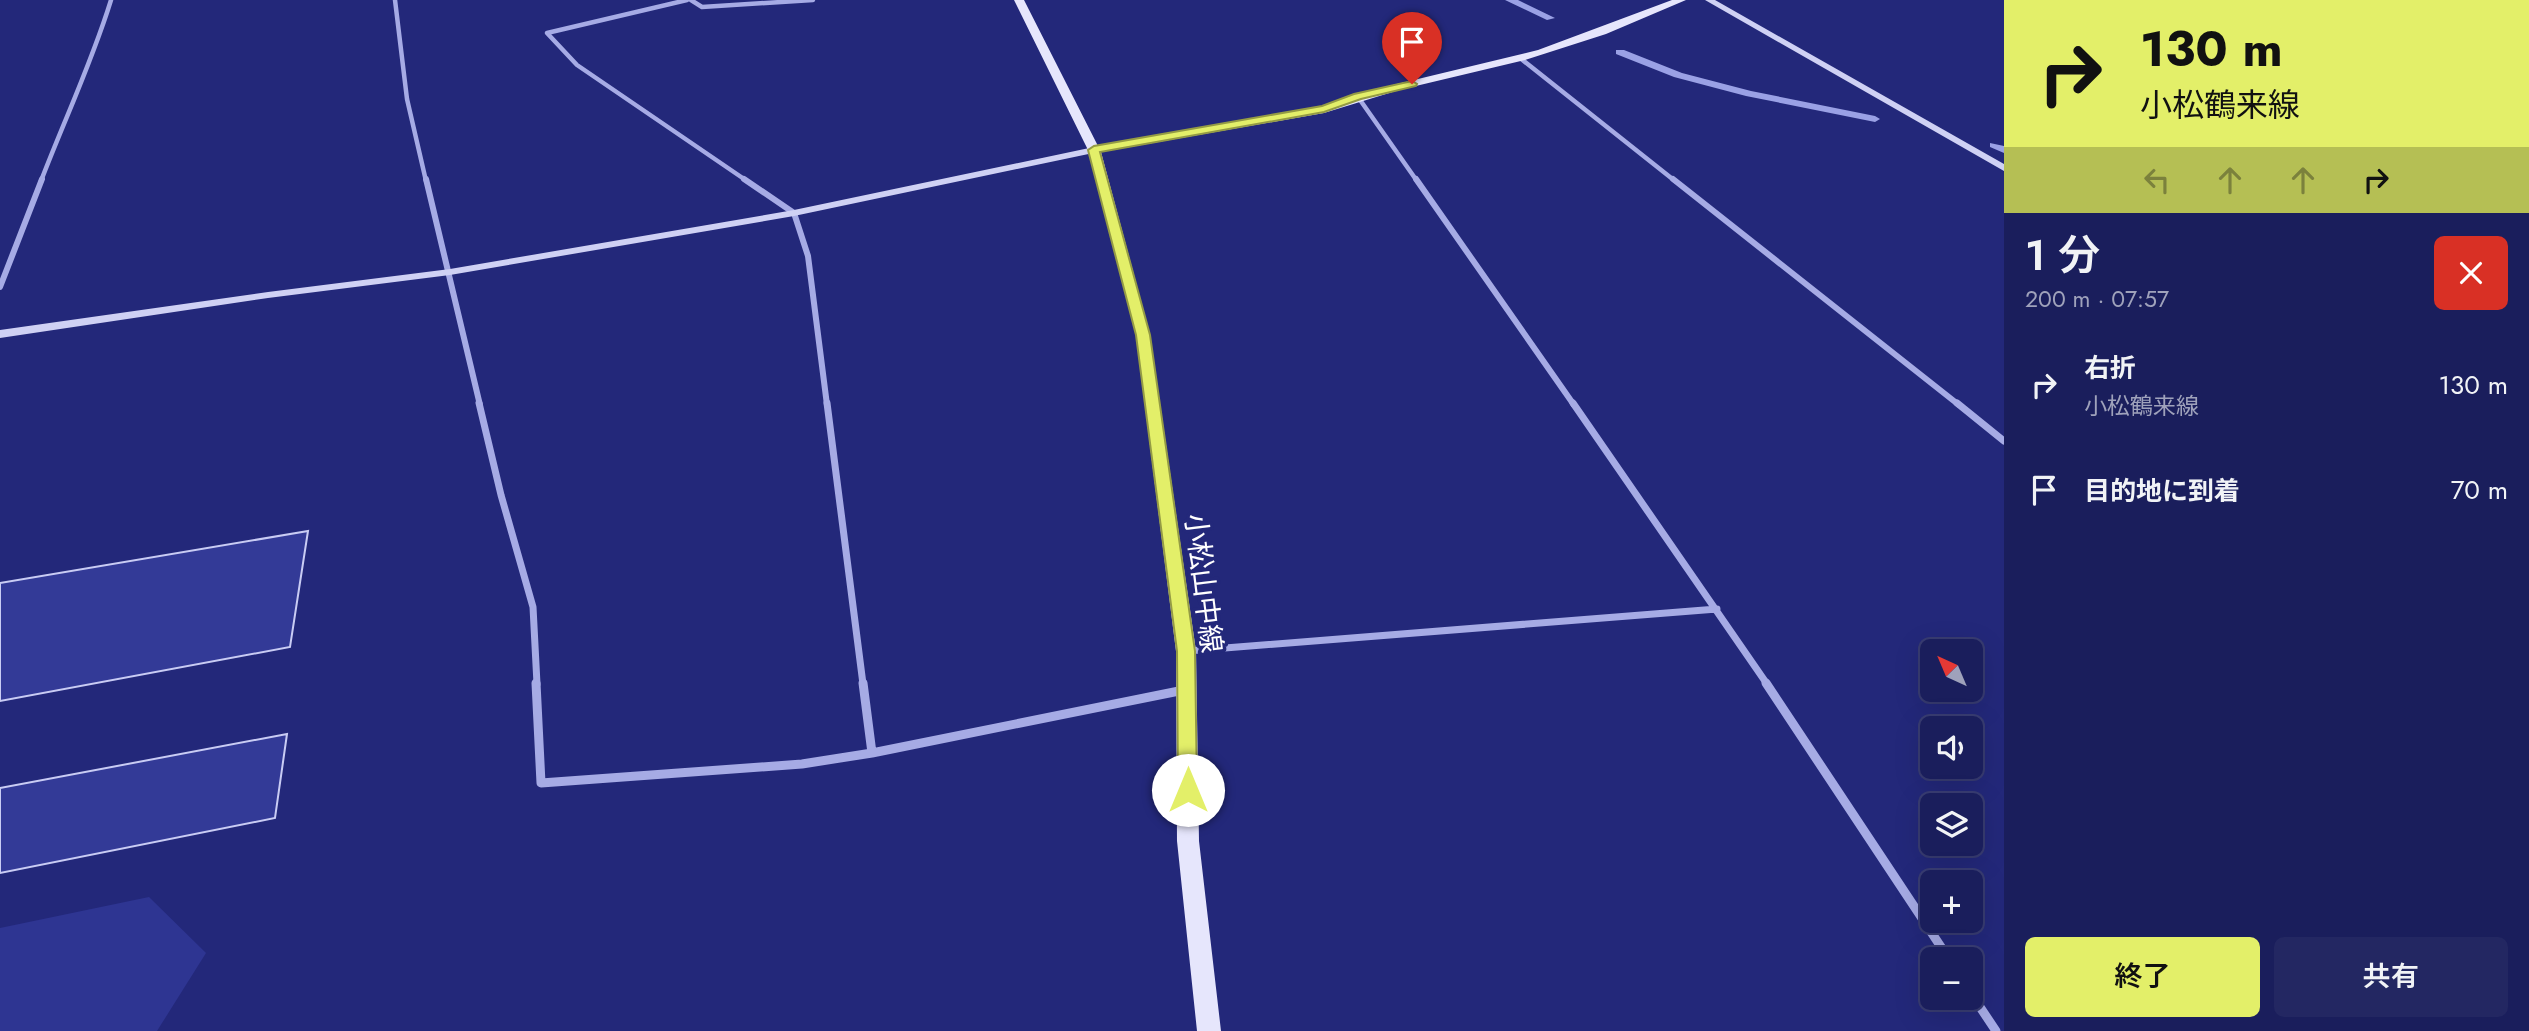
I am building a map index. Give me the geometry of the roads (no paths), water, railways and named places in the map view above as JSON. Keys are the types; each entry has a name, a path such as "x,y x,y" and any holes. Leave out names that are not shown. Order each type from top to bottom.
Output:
{"main road":[{"name":"小松山中線","path":"1019,0 1094,150 1143,335 1186,651 1188,841 1209,1031"},
{"path":"1094,150 1324,109 1358,97 1580,41 1682,0"}],"street":[{"path":"0,287 71,103 97,46 111,0"},
{"path":"396,0 407,99 501,495 533,607 541,783 802,764 872,753 1188,689"},
{"path":"813,0 702,8 689,0 547,33 577,65 794,213 808,256 872,753"},
{"path":"1709,0 2004,168"},
{"path":"1520,58 2004,441"},
{"path":"1358,97 1717,609 1941,947"},
{"path":"0,334 450,272 794,213 1094,150"},
{"path":"1186,651 1717,609"},
{"path":"1982,1010 1996,1031"}],"waterway":[{"path":"1510,0 1550,18"},
{"path":"1620,52 1678,75 1750,94 1875,119"},
{"path":"1994,145 2004,150"}]}
